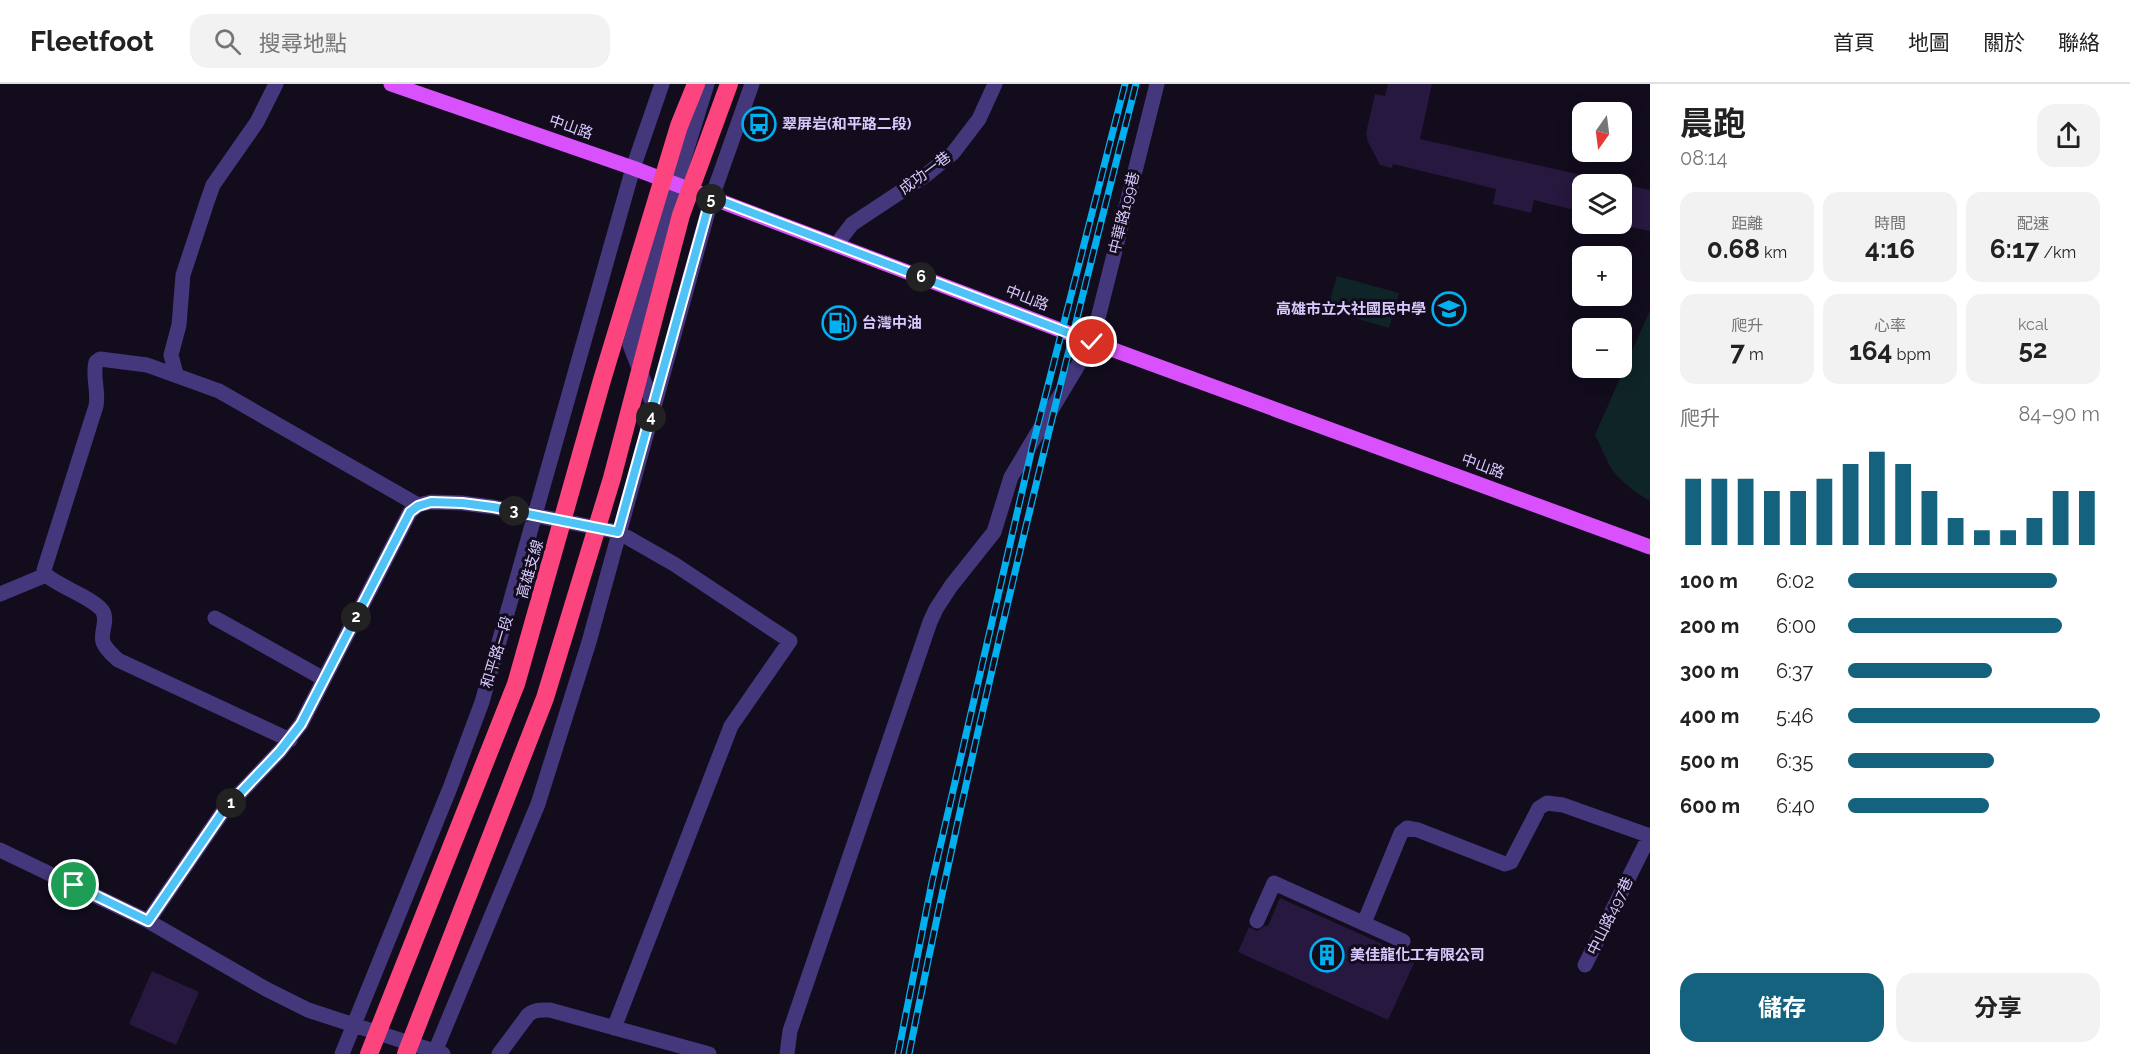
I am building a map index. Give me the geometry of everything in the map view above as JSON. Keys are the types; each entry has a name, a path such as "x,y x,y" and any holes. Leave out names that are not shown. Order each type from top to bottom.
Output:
{"highway":[{"name":"高雄支線","path":"369,1054 516,684 602,380 679,126 696,84"},
{"path":"406,1054 545,698 612,478 681,215 729,84"}],"main road":[{"name":"中山路","path":"391,84 633,168 1092,342 1650,547"}],"street":[{"path":"176,374 171,355 179,325 183,275 207,202 213,185 257,122 276,84"},
{"name":"和平路一段","path":"342,1054 450,788 482,702 633,168 662,84"},
{"path":"654,407 630,345 707,84"},
{"path":"0,850 148,921 266,989 308,1010 438,1053 538,804 589,642 711,197 752,84"},
{"name":"成功一巷","path":"836,245 852,224 926,175 954,153 979,119 995,84"},
{"name":"中華路199巷","path":"787,1054 790,1031 930,622 951,586 994,532 1011,477 1092,342 1157,84"},
{"path":"290,740 118,660 103,641 104,612 46,575 44,570 96,406 98,392 95,380 96,362 100,359 147,365 219,392 418,506"},
{"path":"148,921 224,810 290,740 301,724 410,512 418,506 431,502 462,503 618,532 674,564 790,640 731,726 614,1028"},
{"path":"0,594 46,575"},
{"path":"215,618 324,679"},
{"path":"1364,923 1401,833 1407,828 1418,830 1505,864 1511,862 1539,808 1547,803 1563,805 1650,836"},
{"name":"中山路497巷","path":"1585,965 1650,836"},
{"path":"1257,921 1274,883 1403,941"},
{"path":"499,1054 533,1011 550,1010 709,1054"}],"green space":[{"path":"1337,276 1399,293 1389,328 1327,310"},
{"path":"1650,310 1650,501 1628,486 1613,471 1595,435 1620,378 1632,378 1632,351"}],"building":[{"path":"1388,84 1432,84 1420,139 1578,174 1572,174 1572,210 1534,200 1531,213 1493,204 1496,189 1393,164 1392,168 1380,165 1366,133 1375,94 1385,96"},
{"path":"1632,186 1650,190 1650,231 1632,227"},
{"name":"美佳龍化工有限公司","path":"1280,898 1416,959 1388,1020 1238,952 1249,927 1257,931 1268,926"},
{"path":"152,971 199,992 176,1045 129,1024"}],"railway":[{"path":"898,1054 932,882 1033,444 1125,84"},
{"path":"909,1054 960,810 1016,568 1136,84"}],"place":[{"name":"翠屏岩(和平路二段)","path":"759,124"},
{"name":"高雄市立大社國民中學","path":"1449,309"},
{"name":"台灣中油","path":"839,323"},
{"name":"美佳龍化工有限公司","path":"1327,955"}],"route":[{"path":"74,885 148,921 224,810 290,740 301,724 410,512 418,506 431,502 493,507 618,532 711,197 1092,342"}]}
